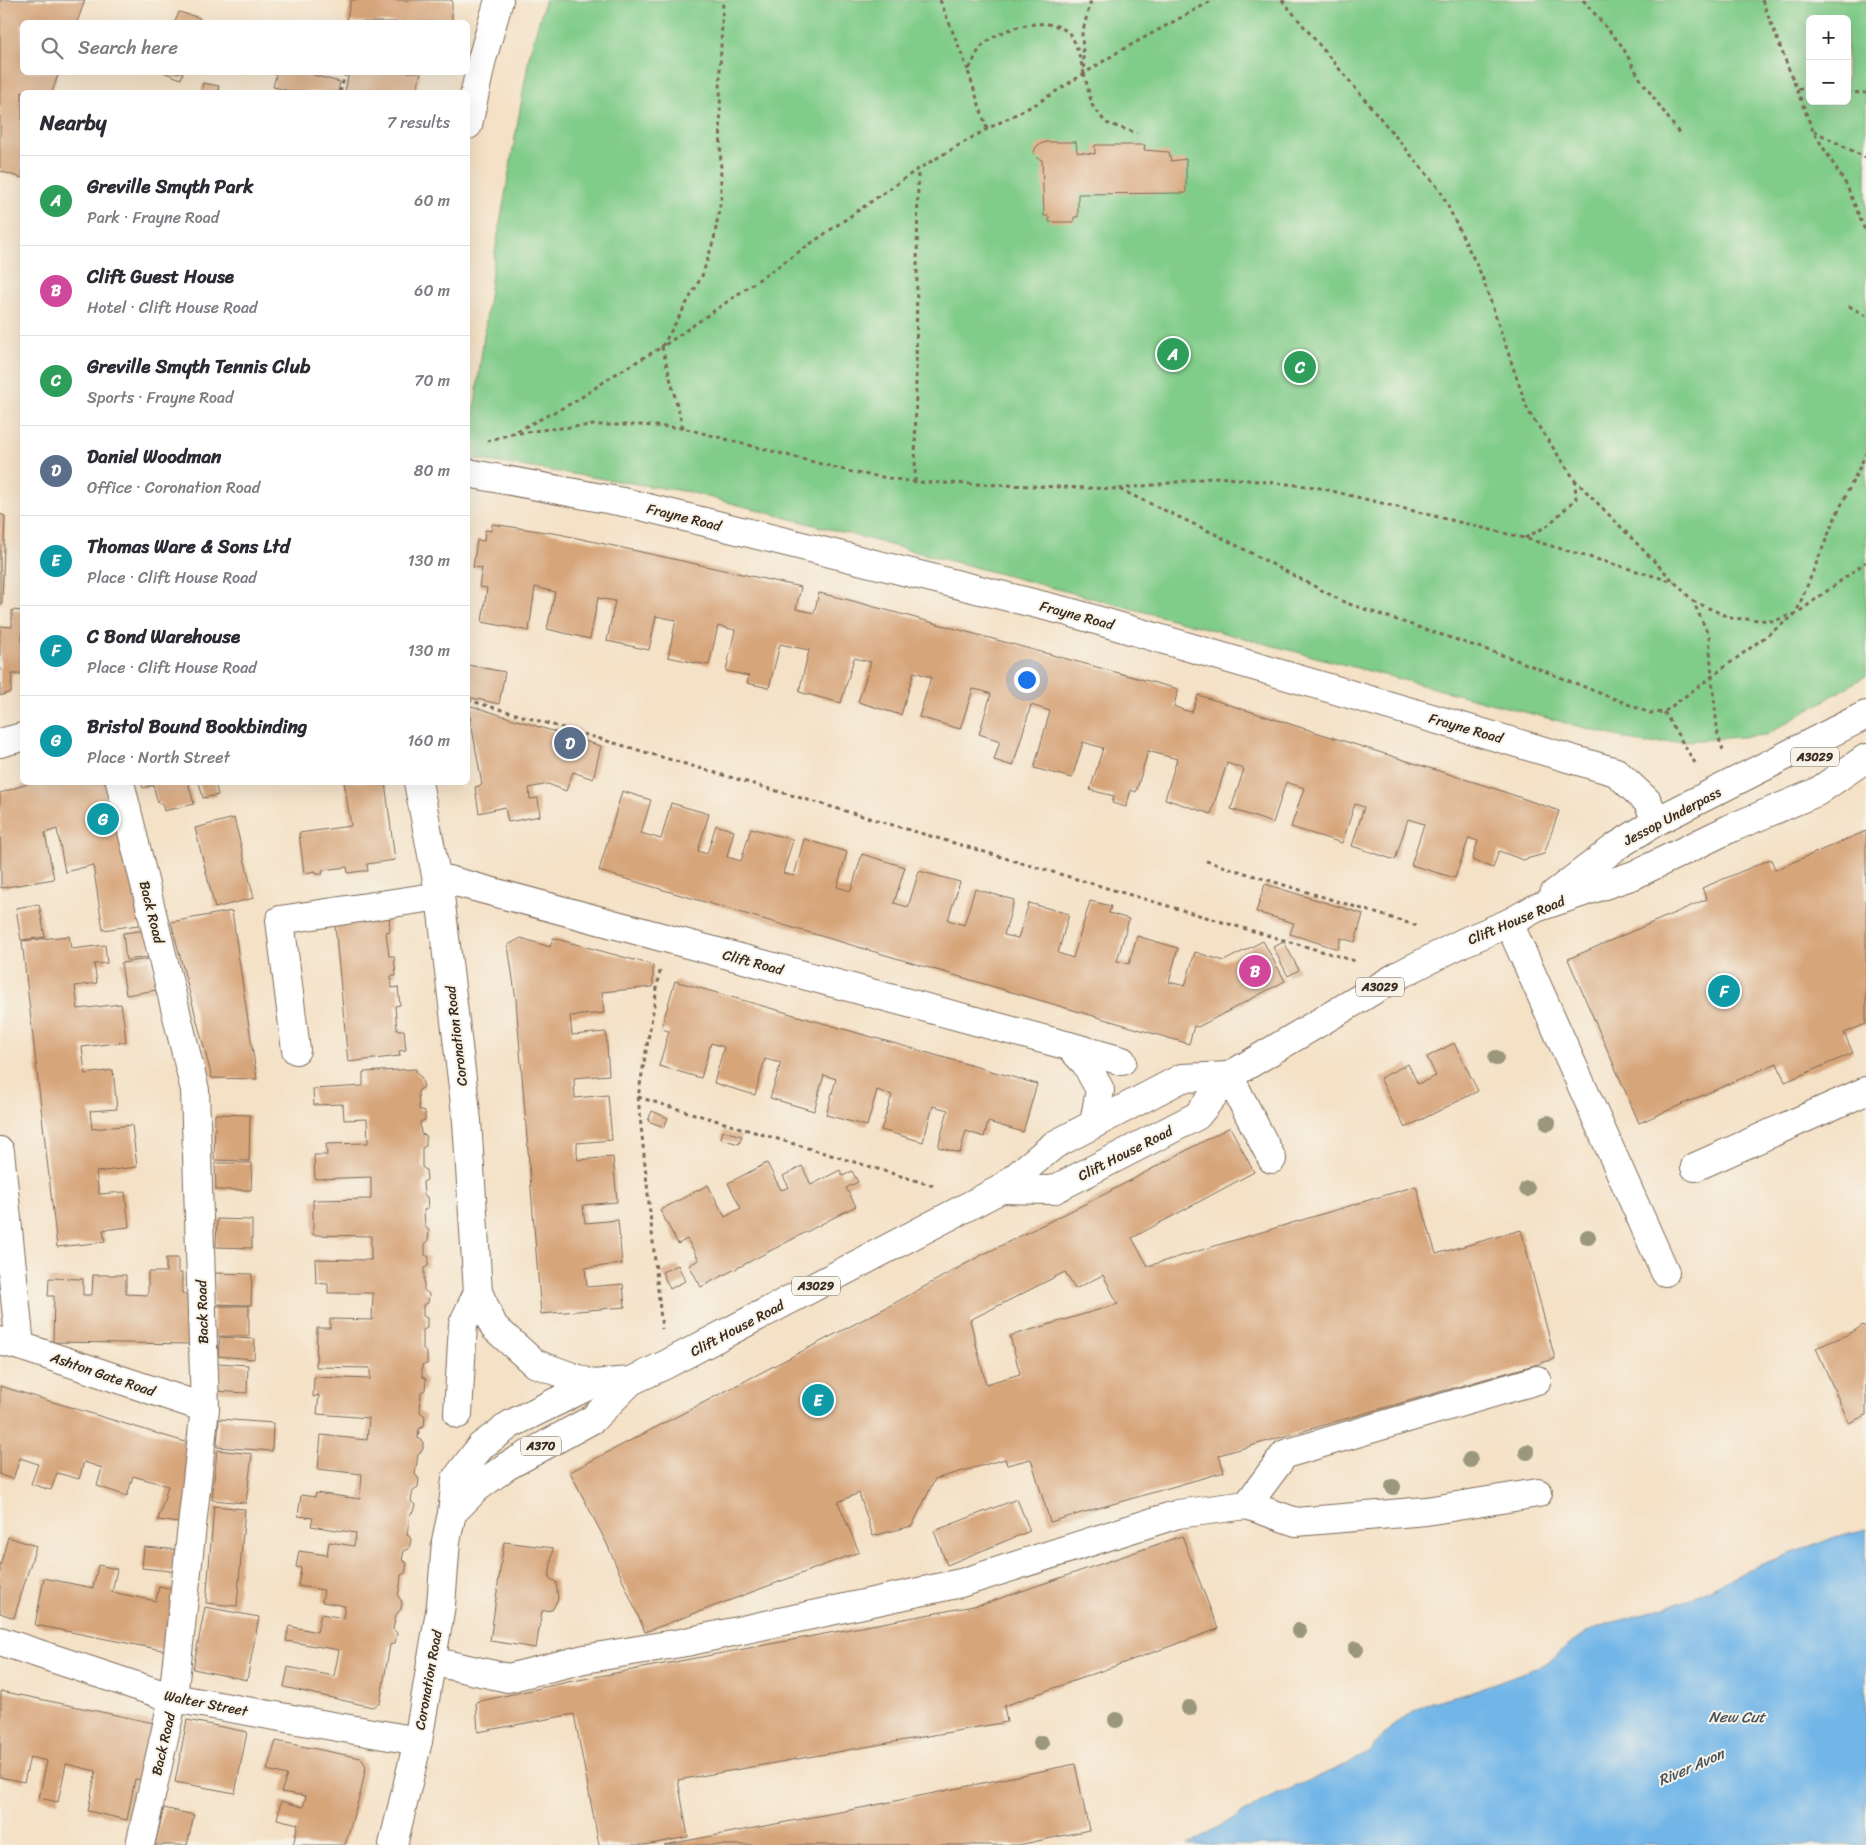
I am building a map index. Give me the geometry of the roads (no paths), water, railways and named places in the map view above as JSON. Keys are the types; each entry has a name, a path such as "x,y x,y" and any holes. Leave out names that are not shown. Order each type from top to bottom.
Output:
{"main road":[{"path":"470,116 482,59 499,0"},
{"name":"Frayne Road","path":"470,474 628,503 1069,612 1616,772 1647,801 1657,821"},
{"path":"1764,768 1866,716"},
{"path":"0,744 20,738"},
{"name":"A3029","path":"1764,768 1866,745"},
{"name":"Clift House Road","path":"991,1194 1053,1190 1197,1116 1229,1076 1401,974 1464,942 1509,923 1536,908 1634,875 1742,823 1818,792 1866,758"},
{"name":"Jessop Underpass","path":"1536,908 1617,846 1657,821 1764,768"},
{"name":"Back Road","path":"121,785 195,1090 205,1408 173,1698 140,1845"},
{"name":"Coronation Road","path":"419,785 438,886 466,1122 478,1292 494,1327 534,1363 592,1384"},
{"path":"296,1050 280,920 438,886"},
{"name":"Clift Road","path":"438,886 666,938 1122,1061"},
{"path":"1509,923 1665,1272"},
{"path":"1069,1046 1086,1064 1100,1090 1094,1123"},
{"path":"1229,1076 1272,1159"},
{"name":"Clift House Road","path":"631,1381 991,1194 1054,1145 1182,1078 1229,1076"},
{"path":"1695,1167 1866,1091"},
{"path":"0,1151 10,1344"},
{"name":"Coronation Road","path":"458,1414 463,1324 478,1292"},
{"name":"Ashton Gate Road","path":"10,1344 205,1408"},
{"path":"1247,1505 1285,1454 1537,1380"},
{"name":"Coronation Road","path":"393,1845 418,1741 441,1605 446,1541 452,1514 456,1479 481,1446 511,1424 592,1384 631,1381"},
{"name":"A370","path":"452,1514 476,1488 507,1466 593,1419 631,1381"},
{"path":"431,1661 508,1678 584,1660 686,1642 961,1583 1178,1514 1247,1505 1296,1522 1426,1512 1538,1493"},
{"name":"Walter Street","path":"0,1641 173,1698 418,1741"}],"water":[{"name":"New Cut","path":"1866,1529 1866,1845 1187,1845 1269,1798 1345,1765 1369,1751 1394,1725 1410,1713 1432,1702 1470,1692 1538,1667 1556,1657 1575,1639 1598,1627 1689,1600 1746,1570 1839,1536"}],"place":[{"name":"Greville Smyth Park","path":"1173,354"},
{"name":"Greville Smyth Tennis Club","path":"1300,367"},
{"name":"Daniel Woodman","path":"570,743"},
{"name":"Bristol Bound Bookbinding","path":"103,819"},
{"name":"Clift Guest House","path":"1255,971"},
{"name":"C Bond Warehouse","path":"1724,991"},
{"name":"Thomas Ware & Sons Ltd","path":"818,1400"}],"water label":[{"name":"River Avon","path":"1691,1767"}]}
